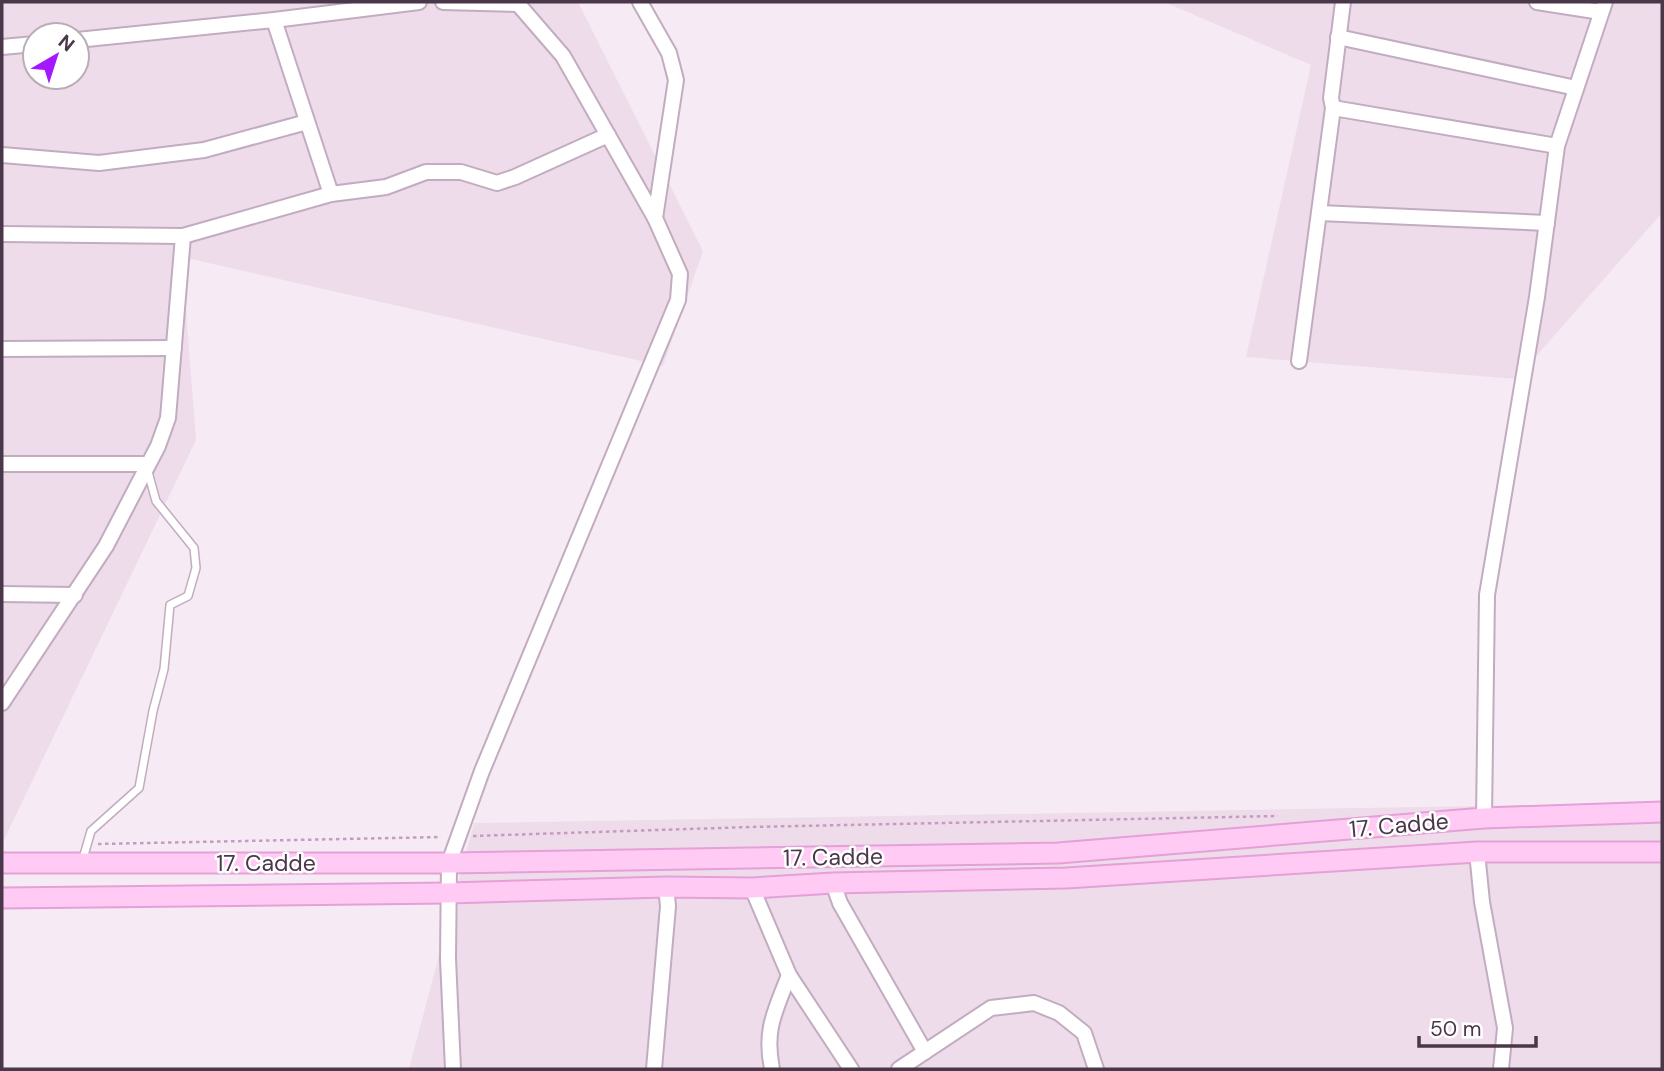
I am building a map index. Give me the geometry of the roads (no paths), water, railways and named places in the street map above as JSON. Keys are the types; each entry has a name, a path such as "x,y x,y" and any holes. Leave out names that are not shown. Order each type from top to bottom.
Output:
{"street":[{"path":"91,39 274,20 321,8 419,2"},
{"path":"443,2 517,3 563,56 655,218 680,274 678,300 482,771 449,863 448,959 453,1069"},
{"path":"640,2 669,53 676,80 655,218"},
{"path":"1299,362 1333,108 1331,98 1343,2"},
{"path":"1484,818 1487,595 1535,310 1557,146 1603,7 1537,2"},
{"path":"274,20 331,194"},
{"path":"1338,37 1576,88"},
{"path":"2,47 21,45"},
{"path":"1333,108 1557,146"},
{"path":"2,155 99,163 204,150 307,122"},
{"path":"2,234 183,236 331,194 386,187 426,172 461,172 497,183 608,135"},
{"path":"1319,212 1547,223"},
{"path":"2,702 106,545 146,464 158,446 168,418 183,236"},
{"path":"2,349 174,348"},
{"path":"2,464 146,464"},
{"path":"2,594 75,595"},
{"name":"17. Cadde","path":"2,863 84,853 449,863 1058,853 1484,818 1662,812"},
{"path":"1477,852 1482,902 1505,1028 1501,1069"},
{"name":"17. Cadde","path":"2,898 448,893 666,887 752,888 833,883 1066,878 1477,852 1662,852"},
{"path":"833,883 840,903 925,1052"},
{"path":"654,1069 668,906 666,887"},
{"path":"752,888 789,975 851,1069"},
{"path":"772,1069 768,1048 770,1024 789,975"},
{"path":"900,1069 991,1008 1034,1003 1059,1013 1084,1032 1096,1069"}],"lane":[{"path":"84,853 91,831 139,788 153,710 164,669 170,605 188,596 196,568 194,548 156,501 146,464"}]}
